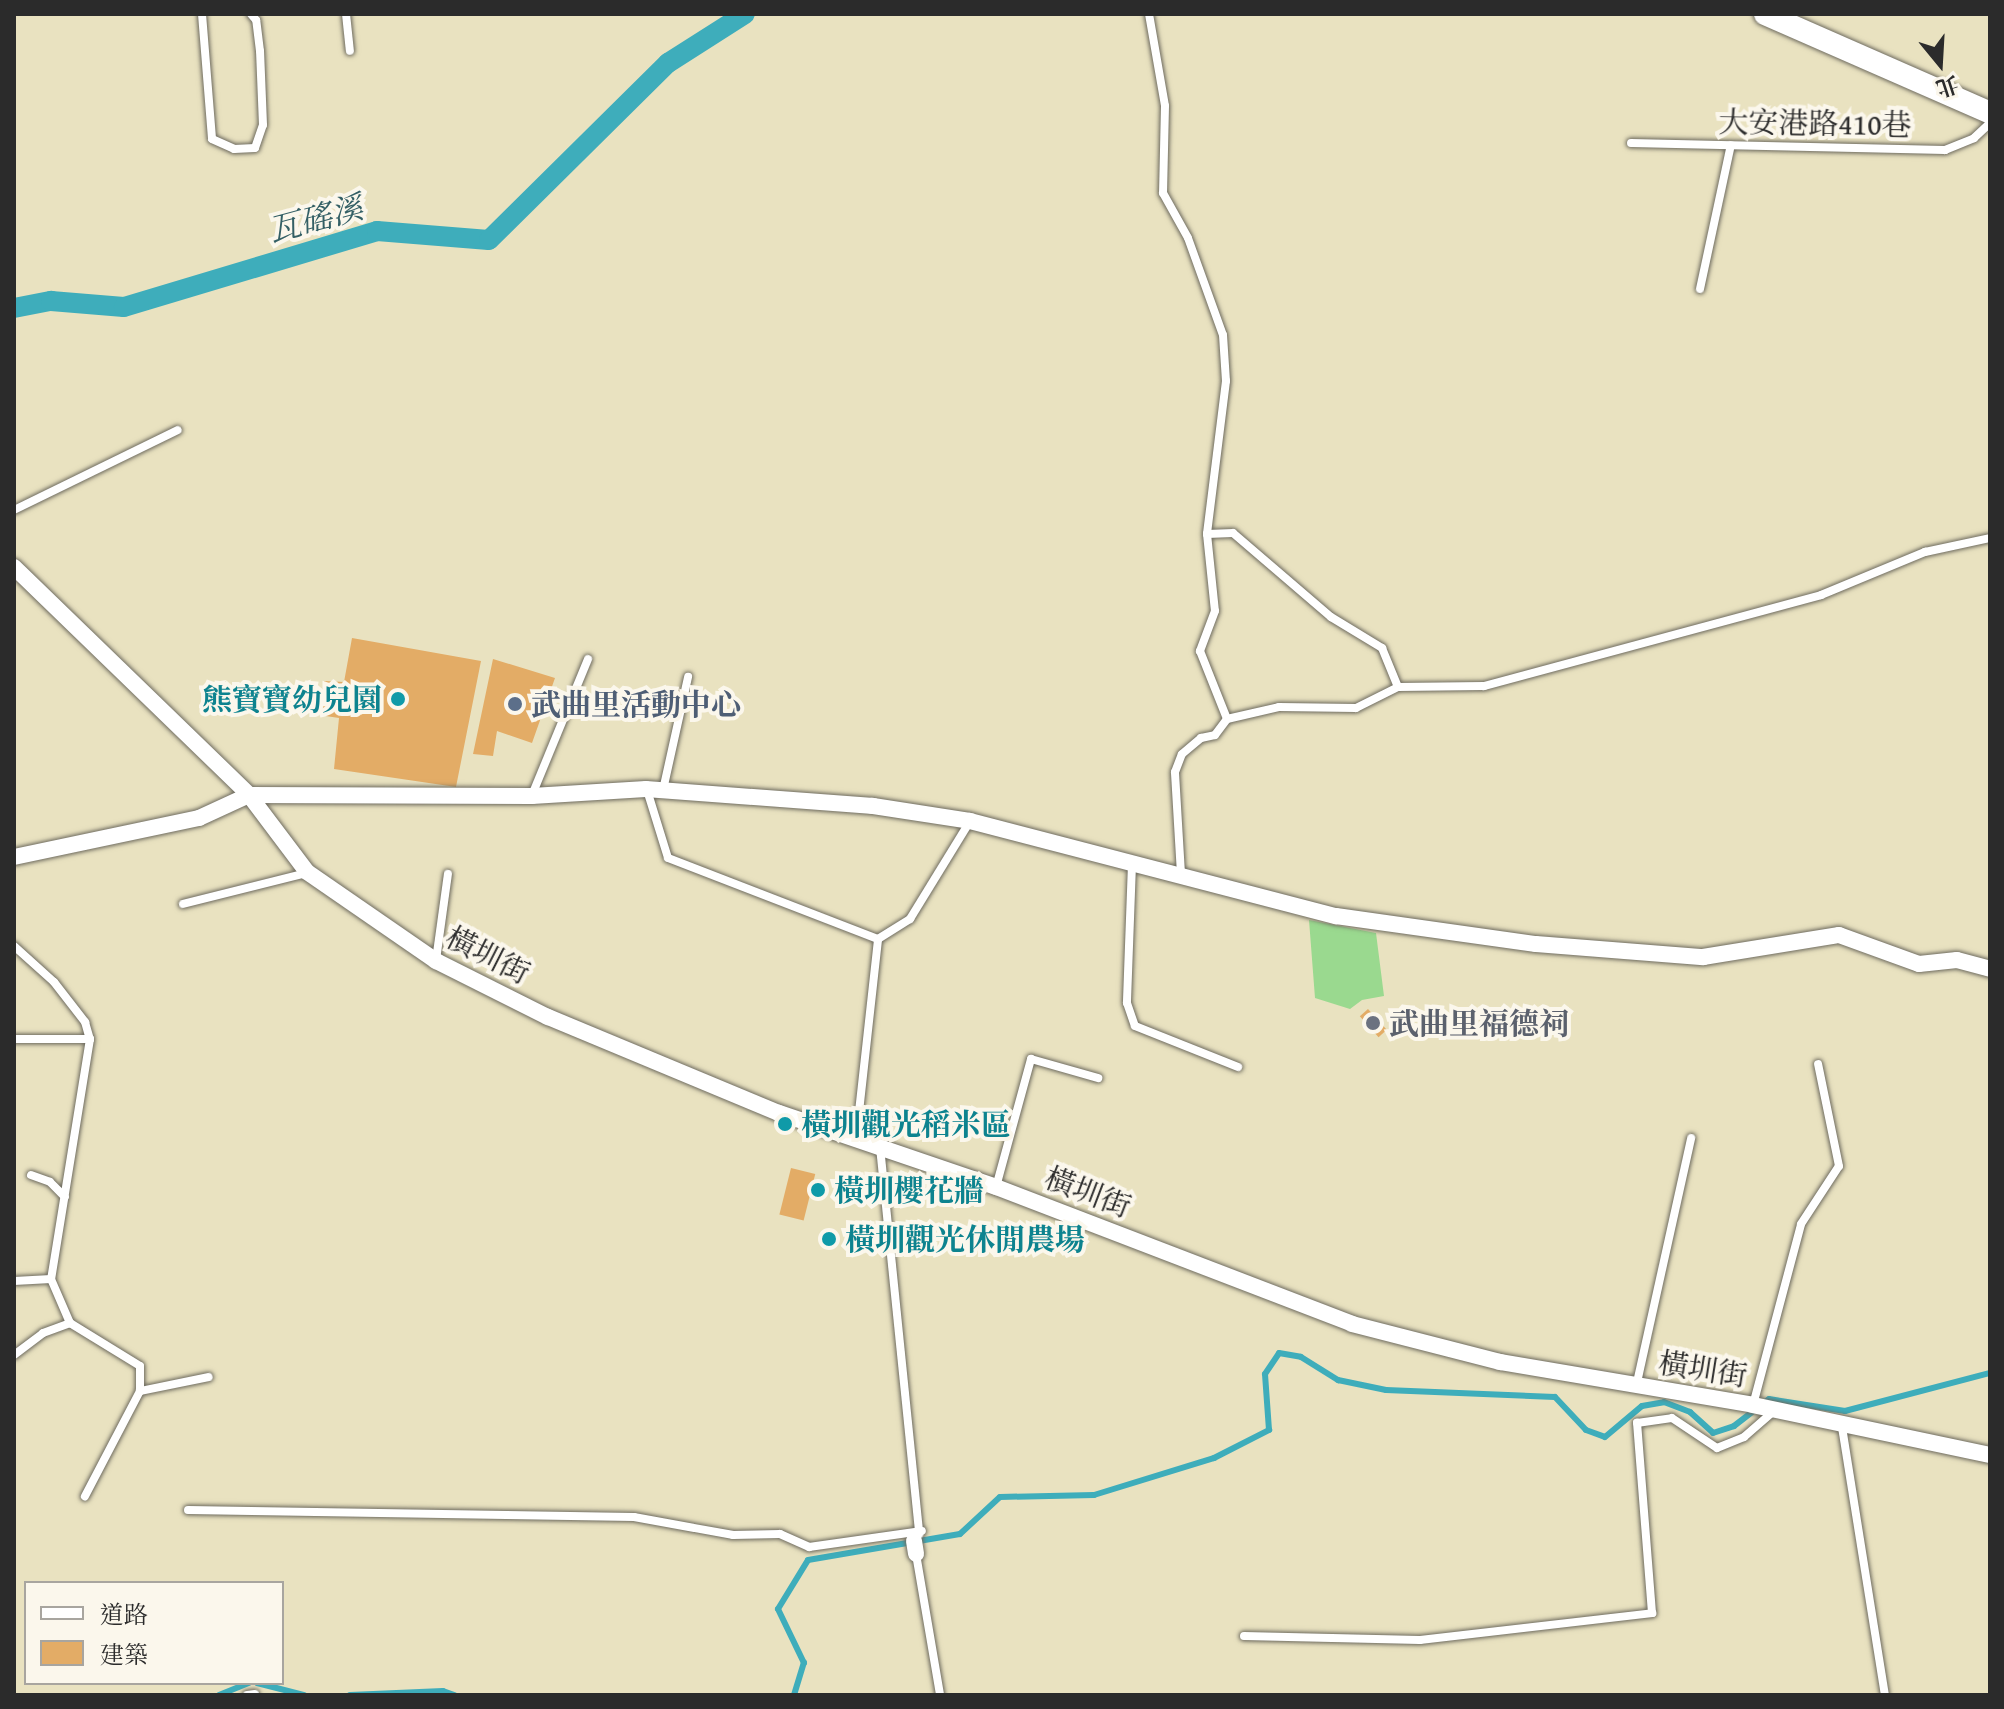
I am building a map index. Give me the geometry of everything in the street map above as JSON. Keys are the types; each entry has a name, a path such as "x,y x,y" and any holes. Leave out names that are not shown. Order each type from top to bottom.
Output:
{"main road":[{"path":"1765,14 1990,113"}],"street":[{"name":"橫圳街","path":"14,567 249,795 307,872 436,961 548,1017 779,1113 996,1187 1352,1324 1500,1362 1753,1405 1842,1427 1990,1455"},
{"path":"14,857 199,818 249,795 532,796 655,790 873,806 970,821 1336,916 1536,944 1703,957 1839,935 1919,964 1957,960 1990,969"}],"lane":[{"path":"202,14 212,139 234,149 255,148 263,125 260,51 256,20 251,14"},
{"path":"346,14 350,51"},
{"path":"1149,14 1165,106 1163,193 1188,238 1223,335 1226,381 1207,534 1215,611 1200,651 1227,719"},
{"name":"大安港路410巷","path":"1631,143 1945,150 1974,138 1990,123"},
{"path":"1700,289 1731,145"},
{"path":"14,510 178,430"},
{"path":"1207,534 1233,533 1331,617 1382,648 1398,687"},
{"path":"1181,874 1175,772 1182,754 1201,738 1215,735 1227,719 1279,707 1356,708 1398,687 1484,686 1821,595 1925,552 1990,538"},
{"path":"532,796 588,659"},
{"path":"688,677 655,790 668,858 878,939"},
{"path":"878,939 910,919 970,821"},
{"path":"1132,863 1127,1003 1135,1026 1238,1067"},
{"path":"183,904 307,872"},
{"path":"436,961 448,874"},
{"path":"856,1139 878,939"},
{"path":"14,946 54,982 85,1022 90,1039 51,1279 70,1323 140,1366 140,1391 85,1496"},
{"path":"14,1039 90,1039"},
{"path":"996,1187 1031,1059 1098,1078"},
{"path":"1753,1405 1801,1224 1839,1166 1818,1064"},
{"path":"1636,1387 1691,1138"},
{"path":"880,1147 917,1542 940,1695"},
{"path":"31,1175 50,1182 65,1197"},
{"path":"14,1281 51,1279"},
{"path":"14,1355 43,1333 70,1323"},
{"path":"140,1391 209,1377"},
{"path":"1244,1636 1420,1640 1652,1613 1637,1423 1672,1418 1717,1448 1744,1437 1774,1411"},
{"path":"1842,1427 1885,1695"},
{"path":"188,1510 634,1517 733,1535 780,1534 809,1547 917,1542"}],"green space":[{"path":"1309,920 1376,933 1384,996 1362,1000 1350,1009 1315,998"}],"building":[{"name":"熊寶寶幼兒園","path":"352,638 481,661 456,787 334,769 339,718 319,715 324,681 344,682"},
{"name":"武曲里活動中心","path":"493,659 555,678 532,743 497,731 493,756 473,754"},
{"name":"武曲里福德祠","path":"1368,1009 1387,1030 1379,1037 1360,1016"},
{"path":"791,1168 815,1174 804,1221 779,1215"}],"waterway":[{"name":"瓦磘溪","path":"14,308 51,301 124,307 377,231 489,240 668,63 745,14"},
{"path":"794,1695 804,1663 778,1609 808,1560 960,1534 1000,1497 1094,1495 1214,1458 1269,1430 1265,1374 1279,1353 1301,1357 1338,1380 1386,1390 1555,1397 1586,1430 1605,1437 1642,1406 1664,1402 1690,1412 1713,1433 1734,1426 1769,1399 1845,1411 1990,1373"},
{"path":"219,1695 244,1685"},
{"path":"265,1685 304,1695"},
{"path":"350,1695 443,1691 454,1695"}],"place":[{"name":"熊寶寶幼兒園","path":"398,699"},
{"name":"武曲里活動中心","path":"515,704"},
{"name":"武曲里福德祠","path":"1373,1023"},
{"name":"橫圳觀光稻米區","path":"785,1124"},
{"name":"橫圳櫻花牆","path":"818,1190"},
{"name":"橫圳觀光休閒農場","path":"829,1239"}]}
